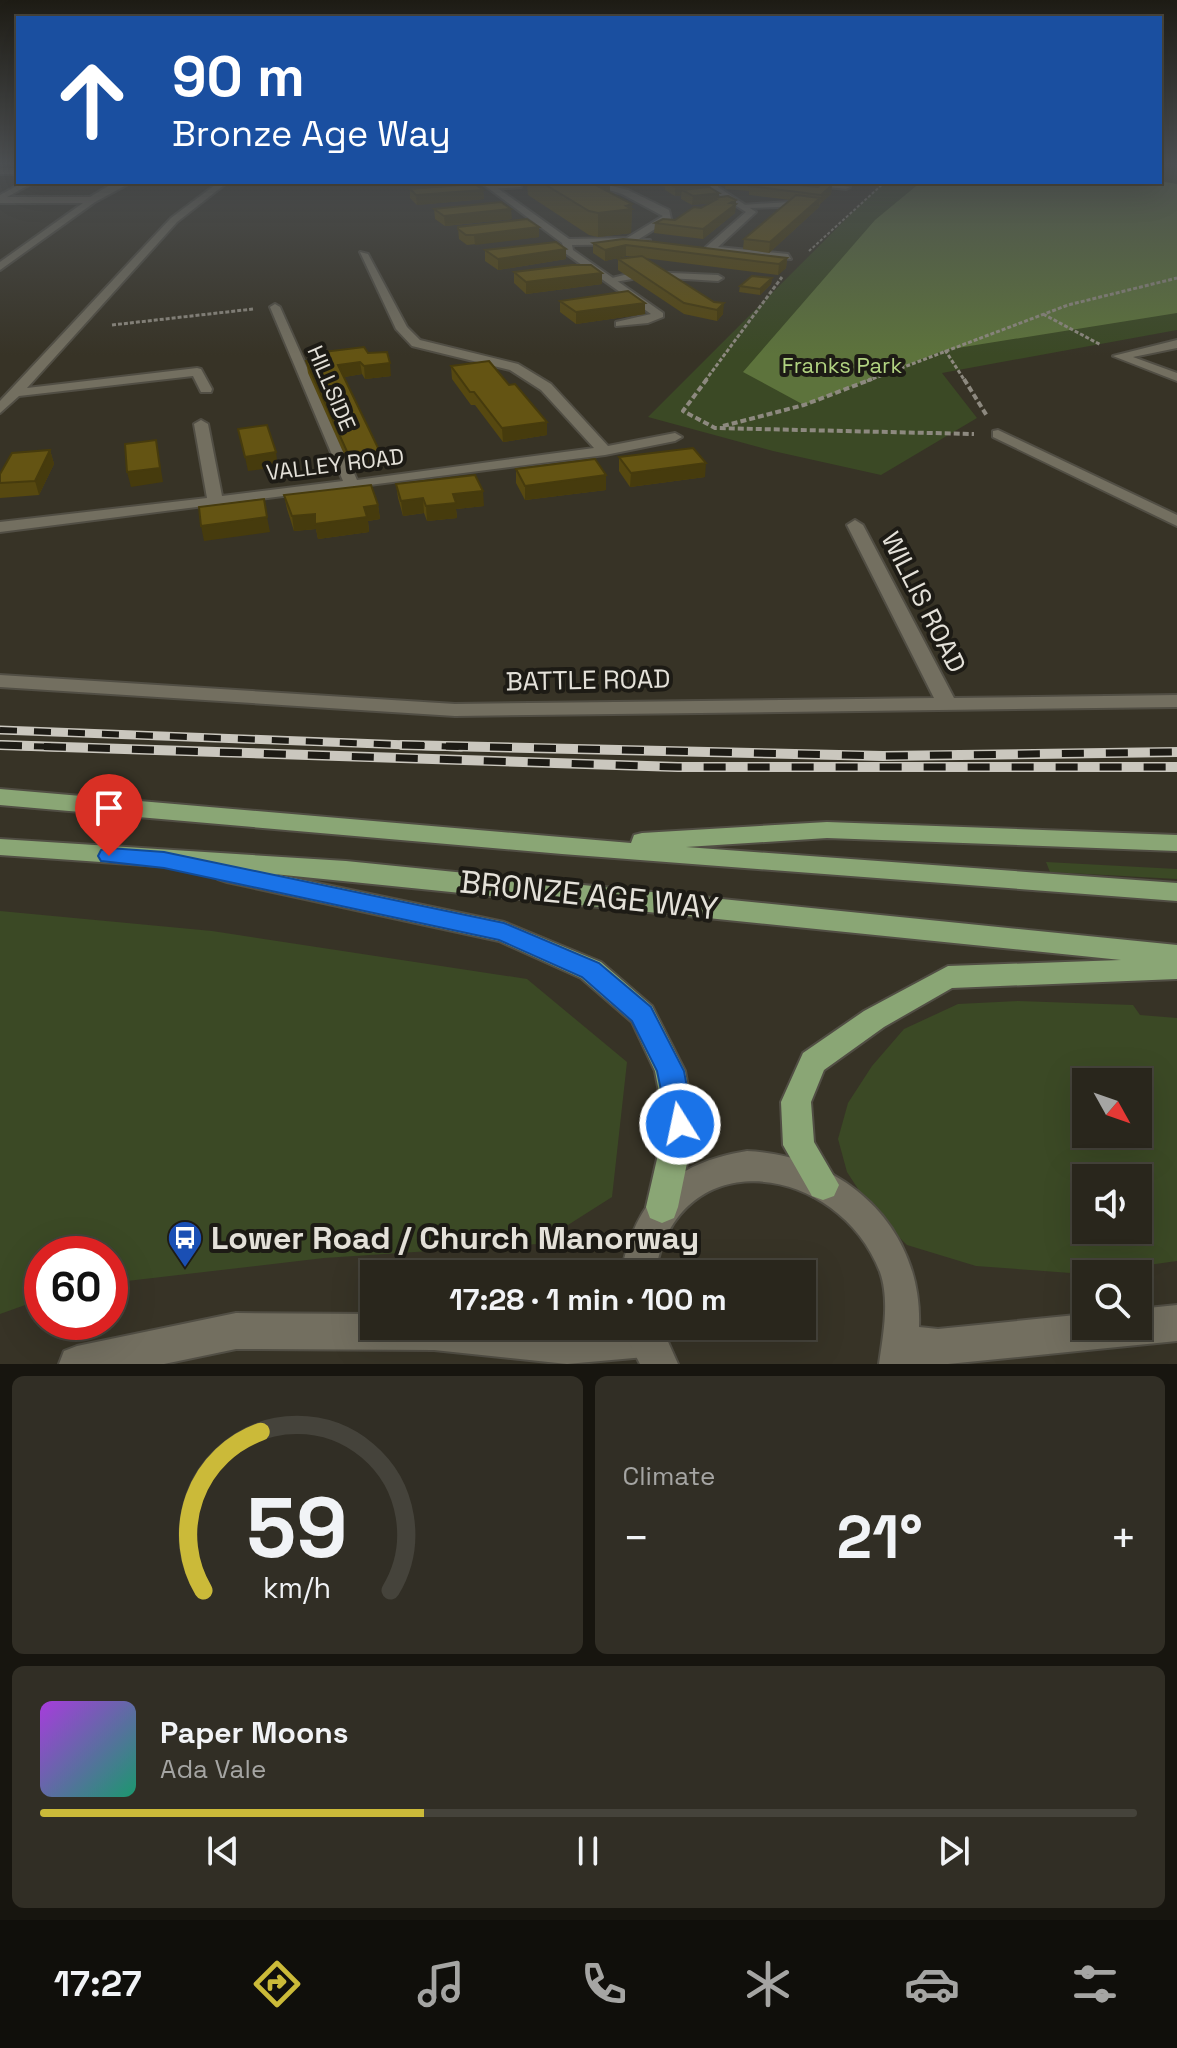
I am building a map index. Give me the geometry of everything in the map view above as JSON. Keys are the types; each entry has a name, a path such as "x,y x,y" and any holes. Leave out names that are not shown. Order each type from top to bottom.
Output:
{"main road":[{"name":"BRONZE AGE WAY","path":"0,797 562,846 1177,892"},
{"path":"562,846 827,830 1177,843"},
{"name":"BRONZE AGE WAY","path":"0,847 346,870 1177,955"},
{"path":"164,860 504,932 591,970 642,1014 670,1071 680,1124 662,1207"},
{"path":"823,1185 799,1145 796,1102 813,1062 874,1019 948,977 1177,968"}],"street":[{"path":"0,267 54,228"},
{"path":"0,409 167,228"},
{"path":"547,228 567,242 630,240 662,244"},
{"path":"630,240 650,228"},
{"path":"709,249 735,228"},
{"path":"567,242 568,251 659,315 653,319 620,324"},
{"path":"693,247 793,259"},
{"path":"363,254 402,329 416,343 514,367 546,387 605,451"},
{"path":"652,274 718,278"},
{"path":"609,280 628,277"},
{"name":"HILLSIDE","path":"275,307 352,485"},
{"path":"1119,356 1177,344"},
{"path":"1119,356 1177,377"},
{"path":"15,393 197,372 206,389"},
{"path":"201,424 211,490 216,500"},
{"path":"998,434 1177,521"},
{"name":"VALLEY ROAD","path":"0,527 352,485 605,451 675,437"},
{"name":"WILLIS ROAD","path":"855,525 947,704"},
{"name":"BATTLE ROAD","path":"0,681 455,710 1177,701"},
{"path":"639,1260 640,1250 662,1207 693,1181 732,1167 774,1167 823,1185 860,1212 887,1251 900,1283 899,1354 938,1347 1177,1323"},
{"path":"77,1364 236,1331 434,1332 576,1347 649,1343"}],"path":[{"path":"793,259 830,228"},
{"path":"787,270 683,411 715,428 998,434"},
{"path":"704,430 804,405 1043,314 1177,278"},
{"path":"75,329 275,307"},
{"path":"1043,314 1119,356"},
{"path":"945,350 998,434"}],"green space":[{"name":"Franks Park","path":"837,228 1177,228 1177,330 942,373 977,418 881,475 773,451 648,417"},
{"path":"868,228 1177,228 1177,313 945,350 804,405 743,372"},
{"path":"1046,862 1177,869 1177,879 1050,872"},
{"path":"0,911 212,931 527,979 627,1062 612,1197 538,1244 324,1258 128,1281 128,1236 24,1236 24,1305 0,1314"},
{"path":"1018,1001 1133,1005 1140,1015 1177,1018 1177,1261 1152,1264 1152,1260 1072,1260 1072,1273 976,1266 907,1245 873,1212 847,1172 838,1139 848,1103 872,1066 904,1029 958,1004"}],"building":[{"path":"534,228 474,235 466,235 458,229"},
{"path":"757,228 786,228 770,242 744,239"},
{"path":"623,239 787,258 779,264 626,245 605,250 593,243"},
{"path":"556,242 566,249 498,259 485,250"},
{"path":"642,256 714,302 724,303 717,310 684,303 618,259"},
{"path":"591,265 602,273 526,282 514,272"},
{"path":"752,276 772,278 760,289 740,286"},
{"path":"628,291 645,303 576,312 560,301"},
{"path":"364,347 368,353 387,352 390,363 338,365 380,452 349,456 306,361 325,358 323,352"},
{"path":"489,361 509,385 515,384 547,422 502,428 451,366"},
{"path":"267,425 276,452 245,457 238,429"},
{"path":"156,440 160,468 127,472 125,444"},
{"path":"693,448 706,463 631,473 619,457"},
{"path":"50,450 35,481 0,483 0,474 12,453"},
{"path":"595,459 606,475 525,486 516,469"},
{"path":"475,475 483,491 453,494 456,503 426,506 423,498 401,501 396,484"},
{"path":"371,485 378,505 364,507 367,517 315,524 315,514 292,516 284,495"},
{"path":"264,499 267,517 201,526 199,507"}],"railway":[{"path":"0,730 415,745"},
{"path":"58,747 0,745 678,767 1177,767"},
{"path":"402,745 415,745"},
{"path":"415,745 883,756 1177,752"},
{"path":"415,745 461,747"}],"place":[{"name":"Lower Road / Church Manorway","path":"185,1269"}],"route":[{"path":"109,856 164,860 504,932 591,970 642,1014 670,1071 680,1124"}]}
